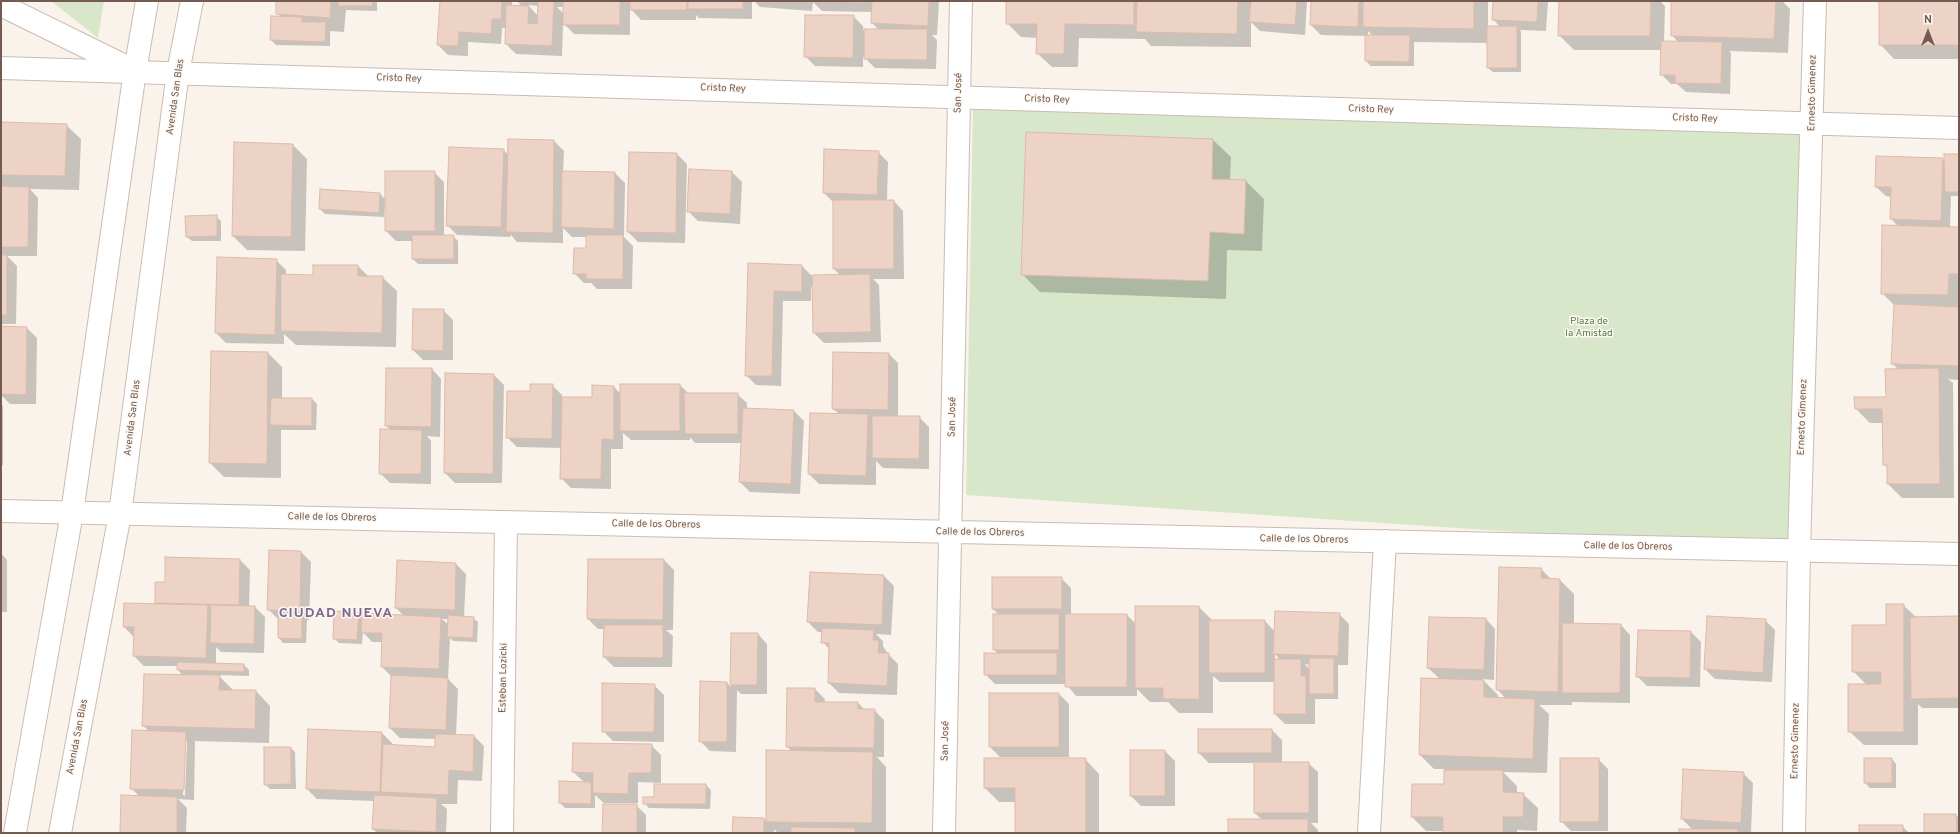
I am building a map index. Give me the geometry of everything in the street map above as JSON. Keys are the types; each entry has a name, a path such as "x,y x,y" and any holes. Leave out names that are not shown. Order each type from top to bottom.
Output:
{"street":[{"path":"15,833 72,513 135,71 147,1"},
{"name":"Avenida San Blas","path":"60,833 120,514 178,72 192,1"},
{"name":"San José","path":"944,833 951,532 960,1"},
{"name":"Ernesto Gimenez","path":"1794,833 1799,551 1815,1"},
{"path":"1,5 135,71"},
{"name":"Cristo Rey","path":"1,68 178,72 1959,128"},
{"name":"Calle de los Obreros","path":"1,511 1959,554"},
{"name":"Esteban Lozicki","path":"502,833 506,522"},
{"path":"1369,833 1385,542"}],"green space":[{"path":"51,1 104,1 98,38"},
{"name":"Plaza de la Amistad","path":"973,105 1812,123 1799,551 966,495"}],"building":[{"path":"276,1 331,1 330,18 276,14"},
{"path":"338,1 373,1 372,6 338,6"},
{"path":"440,1 502,1 501,19 492,19 491,34 459,32 458,46 437,45"},
{"path":"538,1 554,2 552,46 505,44 506,5 529,6 528,23 537,24"},
{"path":"563,1 620,1 620,25 563,25"},
{"path":"630,1 687,1 687,10 630,10"},
{"path":"688,1 743,1 743,9 688,9"},
{"path":"866,1 866,3 811,2"},
{"path":"872,1 929,1 928,26 871,23"},
{"path":"1006,1 1134,1 1134,25 1065,24 1064,54 1036,54 1037,24 1006,24"},
{"path":"1137,1 1238,1 1237,34 1136,32"},
{"path":"1251,1 1297,1 1295,25 1249,22"},
{"path":"1311,1 1359,1 1358,27 1310,25"},
{"path":"1363,1 1474,1 1474,29 1363,27"},
{"path":"1493,1 1538,1 1537,22 1492,20"},
{"path":"1559,1 1651,1 1650,36 1558,36"},
{"path":"1671,1 1776,1 1774,39 1671,36"},
{"path":"1879,1 1959,1 1959,45 1879,45"},
{"path":"805,15 854,15 853,58 804,57"},
{"path":"271,16 302,17 302,22 326,22 325,42 270,40"},
{"path":"1487,26 1517,26 1517,68 1487,68"},
{"path":"864,29 927,29 927,60 864,59"},
{"path":"1365,35 1410,35 1409,62 1365,61"},
{"path":"1661,41 1722,42 1721,84 1675,83 1675,75 1660,75"},
{"path":"1,122 67,124 65,176 1,175"},
{"path":"1026,132 1213,139 1212,179 1246,180 1244,234 1210,232 1208,281 1021,275"},
{"path":"508,139 554,140 553,233 506,232"},
{"path":"234,142 293,144 291,237 232,236"},
{"path":"449,147 504,149 501,227 446,226"},
{"path":"824,149 879,151 877,195 823,193"},
{"path":"629,152 677,153 676,233 627,232"},
{"path":"1944,154 1959,154 1959,192 1945,192"},
{"path":"1876,156 1943,158 1941,221 1890,219 1891,187 1875,187"},
{"path":"689,169 732,171 730,214 687,212"},
{"path":"385,171 435,171 435,231 385,231"},
{"path":"562,171 615,172 614,229 561,227"},
{"path":"1,186 29,187 28,247 1,247"},
{"path":"320,189 380,193 379,213 319,209"},
{"path":"833,200 894,200 894,269 833,269"},
{"path":"217,215 217,236 186,237 185,216"},
{"path":"1882,225 1959,227 1959,274 1949,274 1948,295 1881,294"},
{"path":"412,235 454,235 454,259 412,259"},
{"path":"586,235 623,235 623,279 586,279 586,274 573,274 574,248 586,248"},
{"path":"1,255 7,255 7,315 1,315"},
{"path":"217,257 277,259 275,335 215,333"},
{"path":"748,263 802,265 802,292 774,291 772,376 745,376"},
{"path":"313,265 358,265 358,276 383,276 382,333 281,331 281,274 313,275"},
{"path":"870,274 871,332 813,333 812,275"},
{"path":"1894,304 1959,307 1959,366 1891,364"},
{"path":"413,309 444,309 443,351 412,350"},
{"path":"1,326 27,327 26,395 1,394"},
{"path":"211,351 268,352 267,464 209,463"},
{"path":"833,352 889,353 888,410 832,409"},
{"path":"386,368 432,368 431,427 385,426"},
{"path":"1939,368 1940,484 1887,484 1887,465 1883,465 1882,409 1855,409 1854,397 1886,397 1885,369"},
{"path":"445,373 494,374 493,474 444,473"},
{"path":"530,384 553,384 552,439 506,438 507,391 530,391"},
{"path":"620,384 680,384 680,431 620,431"},
{"path":"592,385 614,386 614,440 602,439 601,479 560,479 562,397 592,397"},
{"path":"684,393 738,393 738,434 685,434"},
{"path":"271,398 312,398 312,426 270,425"},
{"path":"743,408 794,410 791,484 739,482"},
{"path":"810,413 868,414 866,476 808,474"},
{"path":"872,416 920,416 919,459 872,458"},
{"path":"380,429 422,430 421,474 379,474"},
{"path":"269,550 301,551 300,611 267,610"},
{"path":"165,557 240,559 239,605 155,603 155,582 165,582"},
{"path":"588,559 664,559 663,620 587,619"},
{"path":"397,560 456,563 455,610 395,608"},
{"path":"1499,567 1542,568 1541,578 1560,579 1558,692 1496,690"},
{"path":"810,572 884,575 882,625 807,622"},
{"path":"992,577 1062,577 1062,609 992,609"},
{"path":"124,603 208,605 206,658 133,656 134,627 123,627"},
{"path":"1886,604 1904,604 1904,732 1848,732 1848,684 1881,684 1881,672 1852,672 1852,625 1886,625"},
{"path":"211,605 255,606 254,644 210,643"},
{"path":"1135,606 1199,606 1199,699 1163,699 1163,688 1135,688"},
{"path":"334,611 359,613 357,640 333,639"},
{"path":"1275,611 1340,613 1338,656 1273,654"},
{"path":"362,613 441,617 439,669 381,667 382,633 361,633"},
{"path":"993,614 1059,614 1059,650 993,650"},
{"path":"1065,614 1127,614 1127,687 1065,687"},
{"path":"278,615 302,615 302,639 278,638"},
{"path":"448,615 474,617 473,638 447,637"},
{"path":"1707,616 1766,619 1763,673 1704,669"},
{"path":"1959,616 1959,698 1911,699 1910,617"},
{"path":"1429,617 1486,618 1484,670 1427,668"},
{"path":"1209,620 1265,620 1265,673 1209,673"},
{"path":"1562,623 1621,624 1620,693 1562,693"},
{"path":"604,625 663,625 663,658 603,657"},
{"path":"822,628 874,630 873,640 879,640 878,653 889,653 887,686 828,683 829,643 821,643"},
{"path":"1638,630 1691,631 1690,678 1636,677"},
{"path":"731,633 758,633 757,685 730,685"},
{"path":"984,653 1057,653 1057,675 984,675"},
{"path":"1309,658 1334,658 1334,694 1309,694"},
{"path":"1274,659 1301,659 1301,676 1306,676 1306,714 1274,714"},
{"path":"177,662 244,664 244,672 177,670"},
{"path":"144,674 220,675 219,690 256,690 255,729 142,726"},
{"path":"391,675 448,678 446,730 389,728"},
{"path":"1421,678 1484,680 1484,697 1535,699 1533,759 1419,755"},
{"path":"700,681 727,682 727,742 699,742"},
{"path":"602,683 655,684 654,732 602,732"},
{"path":"787,688 815,688 815,702 858,702 858,709 875,709 874,748 786,747"},
{"path":"989,693 1059,693 1059,747 989,747"},
{"path":"308,729 382,732 380,792 306,789"},
{"path":"1198,729 1272,729 1272,753 1198,753"},
{"path":"132,730 186,732 184,790 130,789"},
{"path":"435,734 474,735 473,772 449,770 448,795 381,792 383,744 435,747"},
{"path":"573,743 652,744 651,773 629,773 628,794 593,793 593,773 572,772"},
{"path":"264,747 291,747 291,784 264,785"},
{"path":"766,750 873,752 872,823 766,822"},
{"path":"1130,750 1165,750 1165,796 1130,796"},
{"path":"984,758 1086,758 1086,833 1015,833 1015,788 984,788"},
{"path":"1560,758 1599,758 1599,822 1560,822"},
{"path":"1864,758 1892,758 1892,783 1864,783"},
{"path":"1254,762 1309,762 1309,813 1254,813"},
{"path":"1683,769 1744,772 1741,823 1681,819"},
{"path":"1444,770 1503,770 1503,792 1524,793 1523,817 1503,817 1503,833 1443,833 1443,817 1411,817 1412,784 1444,784"},
{"path":"559,781 591,782 591,804 559,803"},
{"path":"654,784 706,784 706,804 643,804 643,797 654,797"},
{"path":"121,795 177,797 177,833 120,833"},
{"path":"374,795 437,798 436,832 372,829"},
{"path":"603,804 637,804 637,833 602,833"},
{"path":"1924,814 1956,814 1957,833 1924,833"},
{"path":"733,817 764,818 764,833 732,833"},
{"path":"1228,819 1308,819 1308,833 1228,833"},
{"path":"1859,825 1903,825 1903,833 1859,833"},
{"path":"791,827 855,828 855,833 791,833"},
{"path":"1679,829 1738,829 1738,833 1679,833"}],"district":[{"name":"CIUDAD NUEVA","path":"336,614"}]}
